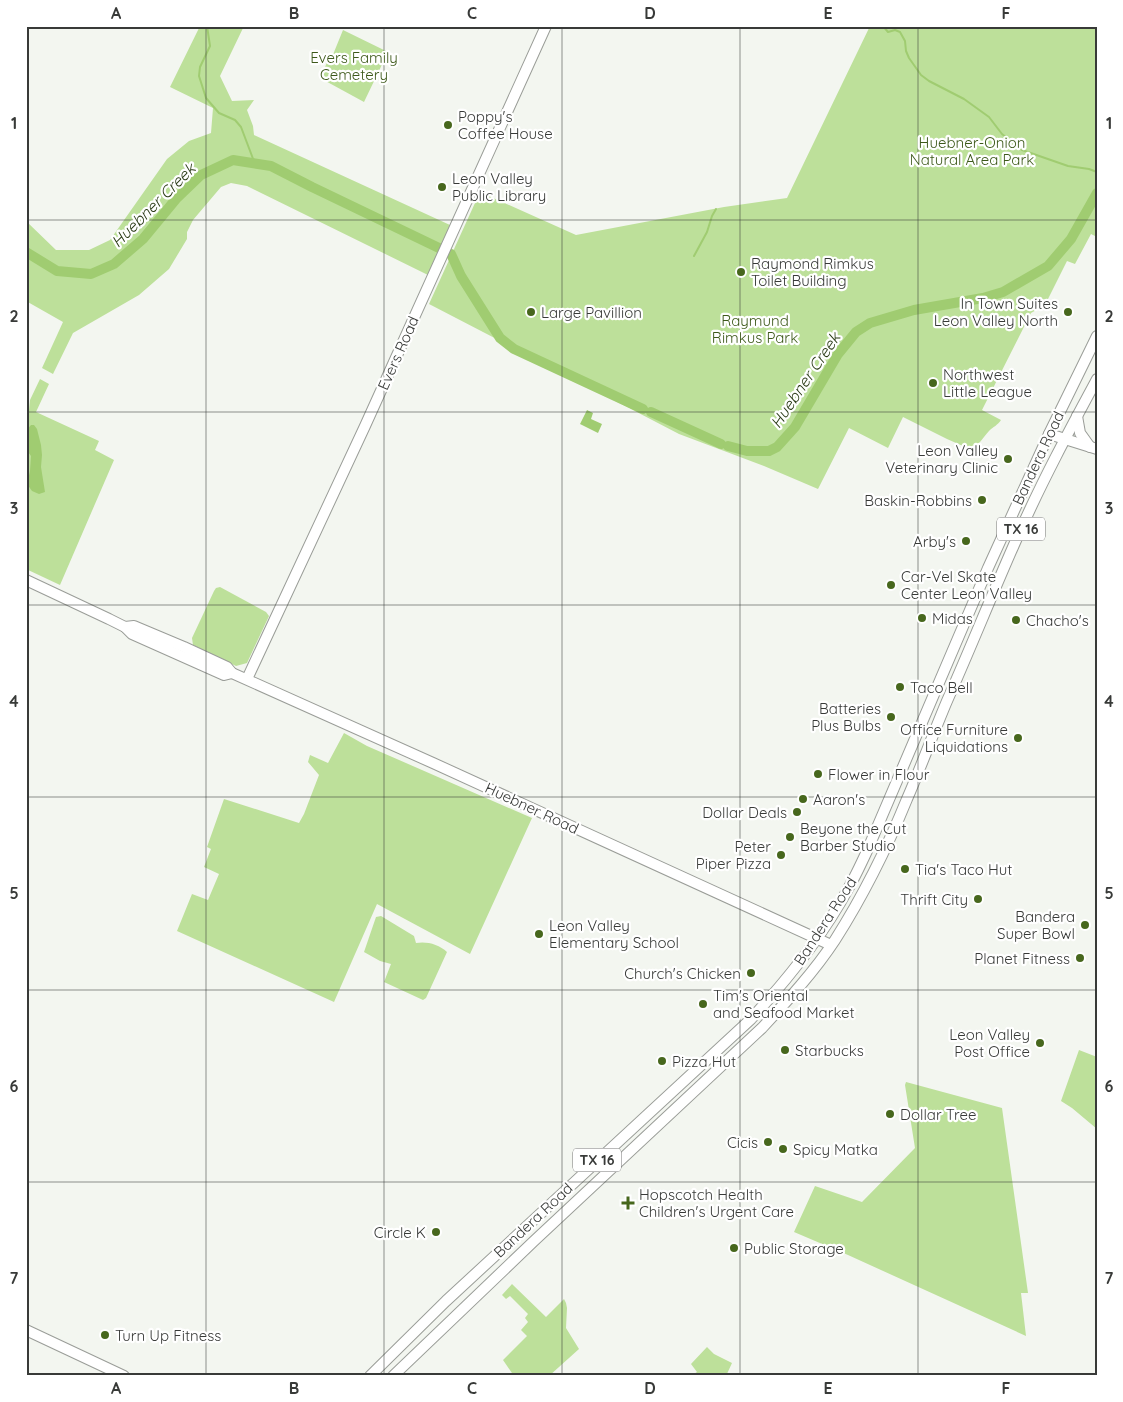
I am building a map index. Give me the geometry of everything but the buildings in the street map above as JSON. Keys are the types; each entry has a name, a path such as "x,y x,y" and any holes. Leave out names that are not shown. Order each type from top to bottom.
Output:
{"main road":[{"name":"Evers Road","path":"247,679 369,417 546,26"},
{"name":"Bandera Road","path":"370,1376 446,1301 751,1019 781,987 816,939 848,890 867,851 985,575 1049,434 1097,336"},
{"name":"Bandera Road","path":"393,1376 528,1246 762,1028 815,969 862,896 876,869 1017,538 1048,470 1097,379"},
{"path":"1077,416 1080,433 1085,442 1094,448"},
{"path":"1049,434 1094,448"},
{"name":"Huebner Road","path":"26,580 125,627 134,626 184,647 227,667 232,673 831,945"},
{"path":"941,677 956,683"},
{"path":"709,1057 718,1069"},
{"path":"26,1330 124,1376"}],"green space":[{"path":"200,26 244,26 220,76 232,101 254,100 247,110 254,135 450,225 428,275 247,186 231,183 221,187 193,220 187,232 187,239 169,269 139,295 73,333 53,374 42,368 63,322 26,301 26,221 56,250 89,250 110,240 167,159 189,141 211,133 213,108 170,87"},
{"path":"870,26 1097,26 1097,237 1091,234 1075,264 1067,261 1045,305 1031,313 982,410 1001,420 972,450 903,417 888,448 849,428 818,489 764,466 679,434 429,304 480,192 576,235 724,207 787,198"},
{"name":"Evers Family Cemetery","path":"343,30 388,52 364,102 320,78 330,56 332,57"},
{"path":"40,379 49,384 36,412 99,441 95,450 114,460 60,585 26,569 26,414"},
{"path":"220,587 266,612 269,616 247,663 236,666 193,645 192,638 214,591"},
{"path":"344,733 367,746 532,818 470,954 377,904 334,1002 177,931 192,894 208,900 219,874 204,867 211,849 207,847 224,799 299,823 319,775 308,762 310,755 328,763"},
{"path":"381,916 414,936 416,943 432,944 447,952 426,998 423,1000 384,982 391,964 380,961 364,952 376,917"},
{"path":"1079,1050 1097,1057 1097,1129 1061,1101"},
{"path":"906,1082 1002,1108 1028,1293 1021,1293 1026,1336 794,1232 815,1186 862,1202 915,1148"},
{"path":"512,1284 546,1317 564,1299 566,1303 566,1328 579,1349 549,1376 514,1376 503,1360 527,1336 521,1330 528,1322 525,1318 528,1314 510,1296 506,1299 502,1295"},
{"path":"707,1347 714,1354 732,1363 726,1376 691,1376 697,1372 691,1364"}],"shaded area":[{"path":"587,410 593,413 591,419 602,424 598,433 580,424"},
{"path":"31,425 34,425 37,429 41,445 41,467 45,492 39,494 32,491 27,484 31,456 26,449 26,431"}],"waterway":[{"path":"207,26 210,46 200,67 199,76 206,98 219,113 235,120 241,127 255,164"},
{"path":"883,26 888,32 895,30 900,32 905,41 909,58 921,75 964,99 989,117 1002,134 1022,150 1068,166 1097,172"},
{"name":"Huebner Creek","path":"26,252 57,271 91,274 114,264 143,239 176,199 201,175 233,160 271,166 439,248"},
{"name":"Huebner Creek","path":"728,446 747,451 769,451 777,447 795,427 838,354 856,332 870,323 914,310 983,298 1003,292 1048,266 1071,239 1097,193"},
{"path":"694,256 707,232 716,209"},
{"name":"Huebner Creek","path":"451,254 461,276 500,338 514,349 643,409"},
{"name":"Huebner Creek","path":"651,412 721,444"}],"place":[{"name":"Poppy's Coffee House","path":"448,125"},
{"name":"Leon Valley Public Library","path":"442,187"},
{"name":"Raymond Rimkus Toilet Building","path":"741,272"},
{"name":"Large Pavillion","path":"531,312"},
{"name":"In Town Suites Leon Valley North","path":"1068,312"},
{"name":"Northwest Little League","path":"933,383"},
{"name":"Leon Valley Veterinary Clinic","path":"1008,459"},
{"name":"Baskin-Robbins","path":"982,500"},
{"name":"Arby's","path":"966,541"},
{"name":"Car-Vel Skate Center Leon Valley","path":"891,585"},
{"name":"Midas","path":"922,618"},
{"name":"Chacho's","path":"1016,620"},
{"name":"Taco Bell","path":"900,687"},
{"name":"Batteries Plus Bulbs","path":"891,717"},
{"name":"Office Furniture Liquidations","path":"1018,738"},
{"name":"Flower in Flour","path":"818,774"},
{"name":"Aaron's","path":"803,799"},
{"name":"Dollar Deals","path":"797,812"},
{"name":"Beyone the Cut Barber Studio","path":"790,837"},
{"name":"Peter Piper Pizza","path":"781,855"},
{"name":"Tia's Taco Hut","path":"905,869"},
{"name":"Thrift City","path":"978,899"},
{"name":"Bandera Super Bowl","path":"1085,925"},
{"name":"Leon Valley Elementary School","path":"539,934"},
{"name":"Planet Fitness","path":"1080,958"},
{"name":"Church's Chicken","path":"751,973"},
{"name":"Tim's Oriental and Seafood Market","path":"703,1004"},
{"name":"Leon Valley Post Office","path":"1040,1043"},
{"name":"Starbucks","path":"785,1050"},
{"name":"Pizza Hut","path":"662,1061"},
{"name":"Dollar Tree","path":"890,1114"},
{"name":"Cicis","path":"768,1142"},
{"name":"Spicy Matka","path":"783,1149"},
{"name":"Hopscotch Health Children's Urgent Care","path":"628,1203"},
{"name":"Circle K","path":"436,1232"},
{"name":"Public Storage","path":"734,1248"},
{"name":"Turn Up Fitness","path":"105,1335"}],"park label":[{"name":"Huebner-Onion Natural Area Park","path":"972,150"},
{"name":"Raymund Rimkus Park","path":"755,328"}]}
